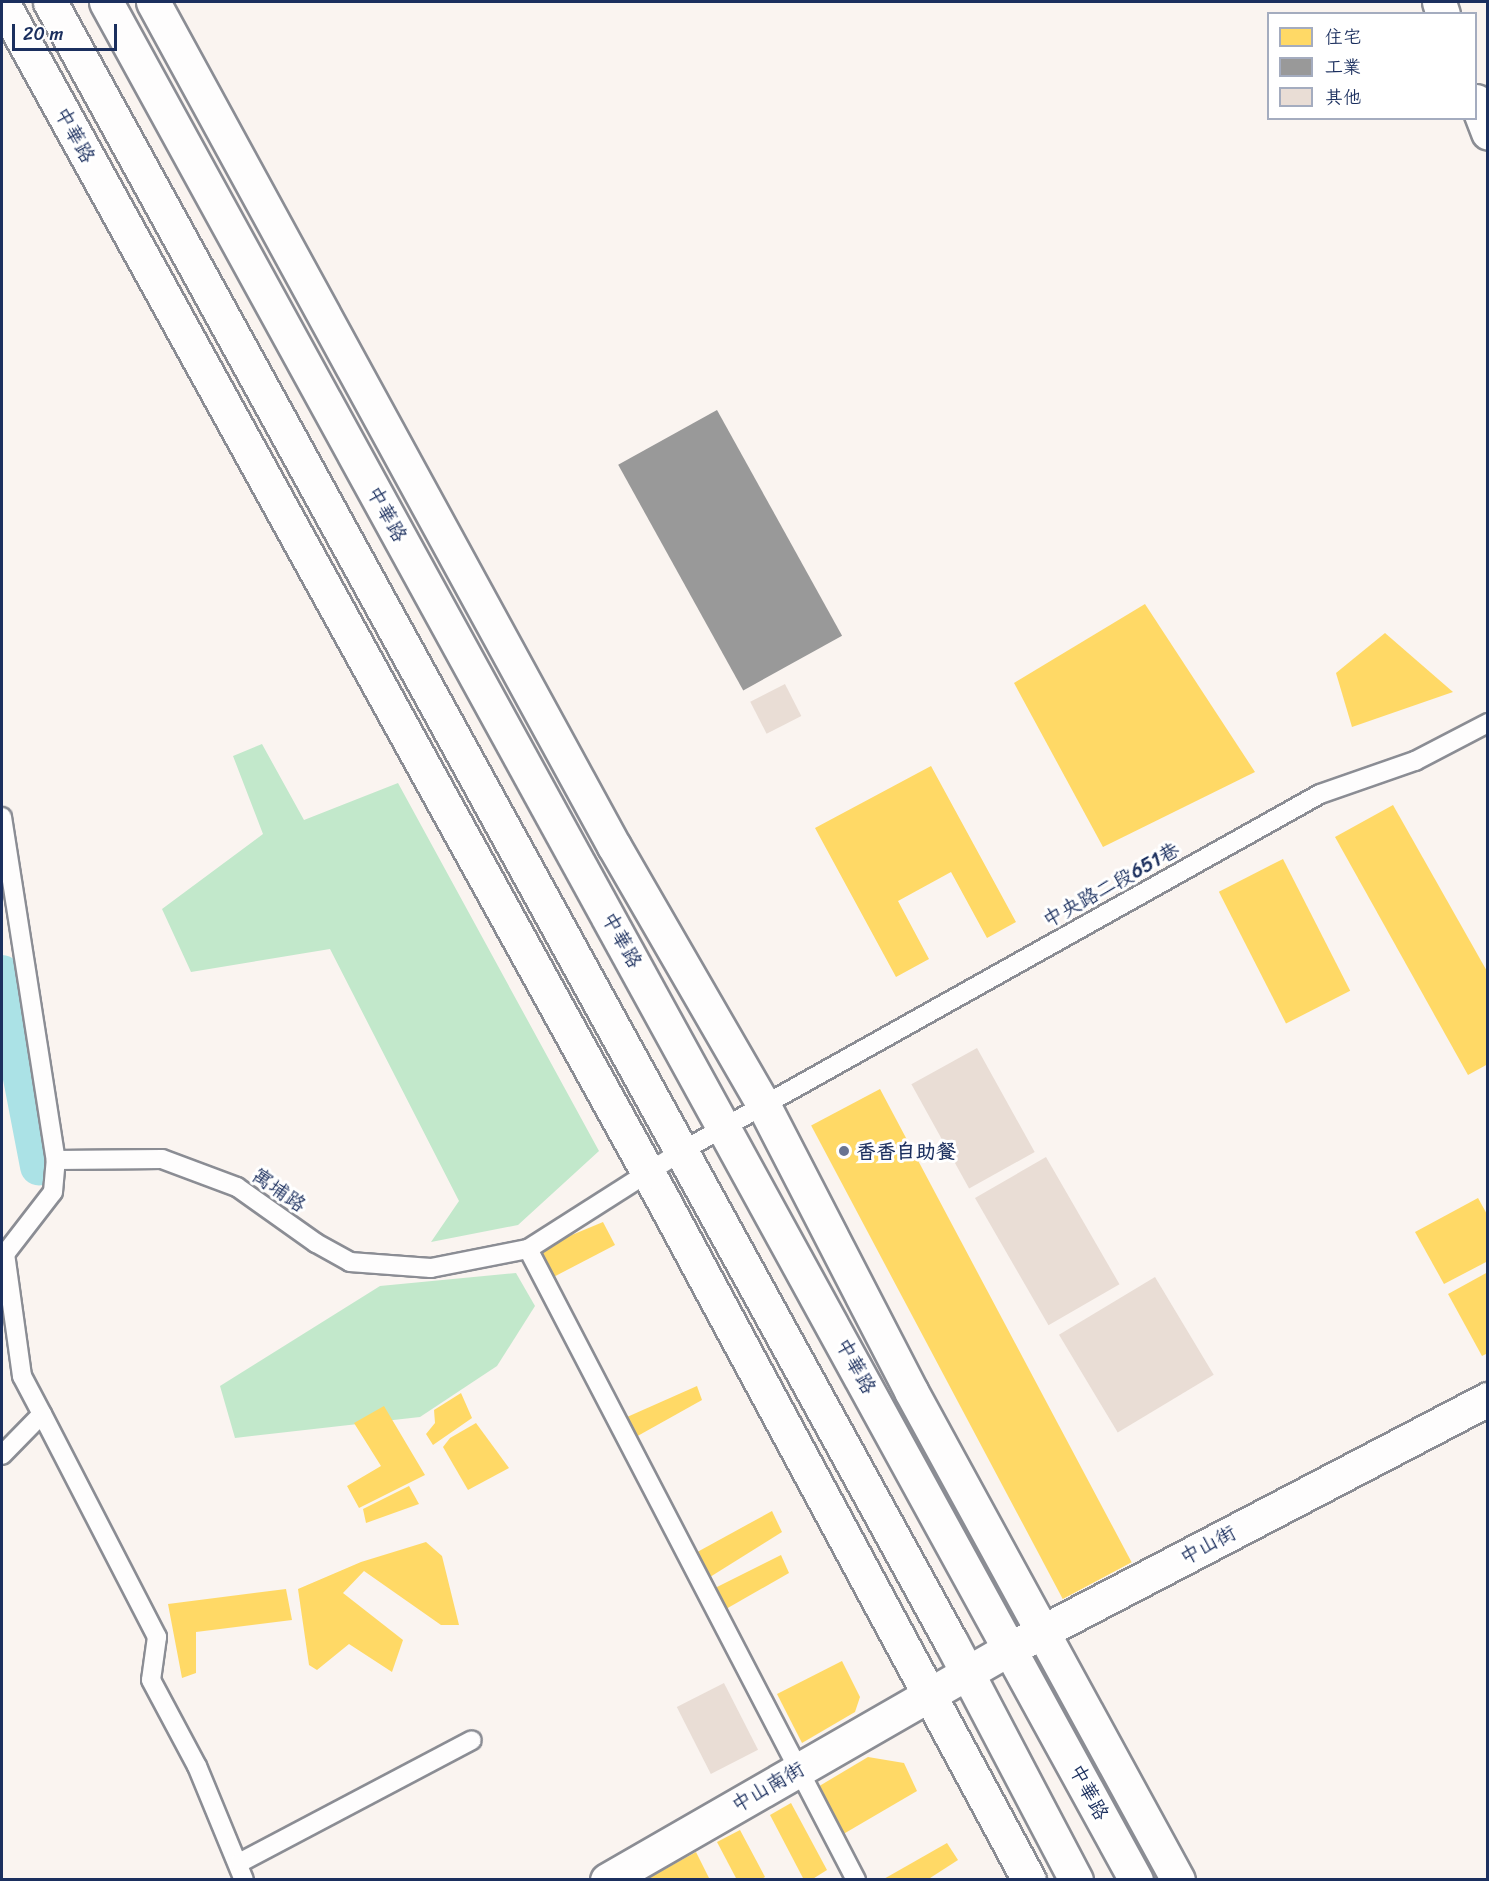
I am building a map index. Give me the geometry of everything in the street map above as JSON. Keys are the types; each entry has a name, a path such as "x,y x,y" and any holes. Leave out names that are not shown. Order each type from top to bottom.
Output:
{"main road":[{"path":"50,2 968,1674 1076,1880"},
{"name":"中華路","path":"106,2 1011,1648 1136,1880"},
{"name":"中華路","path":"153,2 614,846 764,1106 911,1391 1045,1630 1178,1880"},
{"name":"中華路","path":"6,5 648,1172 1029,1880"},
{"path":"1477,104 1488,133"},
{"name":"中山街","path":"929,1694 1045,1630 1488,1399"},
{"name":"中山南街","path":"609,1879 929,1694"}],"lane":[{"name":"中央路二段651巷","path":"764,1106 1320,794 1415,761 1488,723"},
{"path":"2,817 56,1160 53,1192 5,1254 22,1376 157,1637 151,1680 197,1766 241,1871 472,1740"},
{"name":"寓埔路","path":"56,1160 162,1159 237,1187 315,1243 350,1262 431,1268 528,1249 682,1151 764,1106"},
{"path":"528,1249 796,1772 856,1880"},
{"path":"2,1455 42,1414"}],"green space":[{"path":"262,744 304,820 398,783 599,1151 518,1225 431,1242 459,1201 330,949 191,972 162,909 263,834 233,756"},
{"path":"516,1273 535,1306 497,1366 420,1417 235,1438 220,1386 380,1286"}],"building: 住宅":[{"path":"1145,604 1255,772 1103,847 1014,683"},
{"path":"1385,633 1453,692 1352,727 1336,673"},
{"path":"931,766 1016,922 987,938 951,872 898,901 929,959 896,977 815,828"},
{"path":"1393,805 1488,973 1488,1064 1468,1075 1335,837"},
{"path":"1283,859 1350,991 1286,1024 1219,892"},
{"path":"880,1089 1132,1562 1063,1599 811,1126"},
{"path":"1478,1198 1488,1216 1488,1261 1444,1284 1415,1232"},
{"path":"603,1222 615,1245 542,1283 526,1254"},
{"path":"1488,1272 1488,1353 1482,1356 1448,1294"},
{"path":"697,1386 702,1400 634,1438 618,1421"},
{"path":"461,1393 472,1418 433,1445 426,1434 435,1423 434,1410"},
{"path":"384,1406 425,1475 359,1508 347,1486 381,1466 354,1423"},
{"path":"476,1423 509,1468 468,1490 443,1447 450,1438"},
{"path":"409,1486 419,1504 366,1523 363,1509"},
{"path":"772,1511 782,1532 702,1582 690,1556"},
{"path":"426,1542 442,1556 459,1625 441,1625 364,1571 343,1593 403,1640 392,1672 349,1644 317,1670 309,1665 298,1589 361,1562"},
{"path":"781,1555 789,1573 719,1613 707,1592"},
{"path":"286,1589 292,1620 196,1632 196,1673 182,1678 168,1604"},
{"path":"842,1661 860,1697 855,1712 802,1743 777,1694"},
{"path":"868,1757 904,1763 917,1791 840,1836 811,1791"},
{"path":"791,1803 827,1870 811,1880 804,1880 770,1815"},
{"path":"740,1830 765,1877 760,1880 737,1880 717,1842"},
{"path":"947,1843 958,1860 927,1880 882,1880"},
{"path":"696,1852 710,1880 645,1880"}],"building: 工業":[{"path":"717,410 842,636 743,690 618,465"}],"building: 其他":[{"path":"785,684 801,716 767,734 750,702"},
{"path":"977,1048 1035,1152 969,1188 911,1084"},
{"path":"1046,1157 1120,1284 1048,1325 975,1198"},
{"path":"1155,1277 1214,1375 1118,1432 1059,1335"},
{"path":"724,1683 758,1750 711,1774 677,1707"}],"waterway":[{"path":"2,974 39,1166"}],"place":[{"name":"香香自助餐","path":"844,1151"}]}
